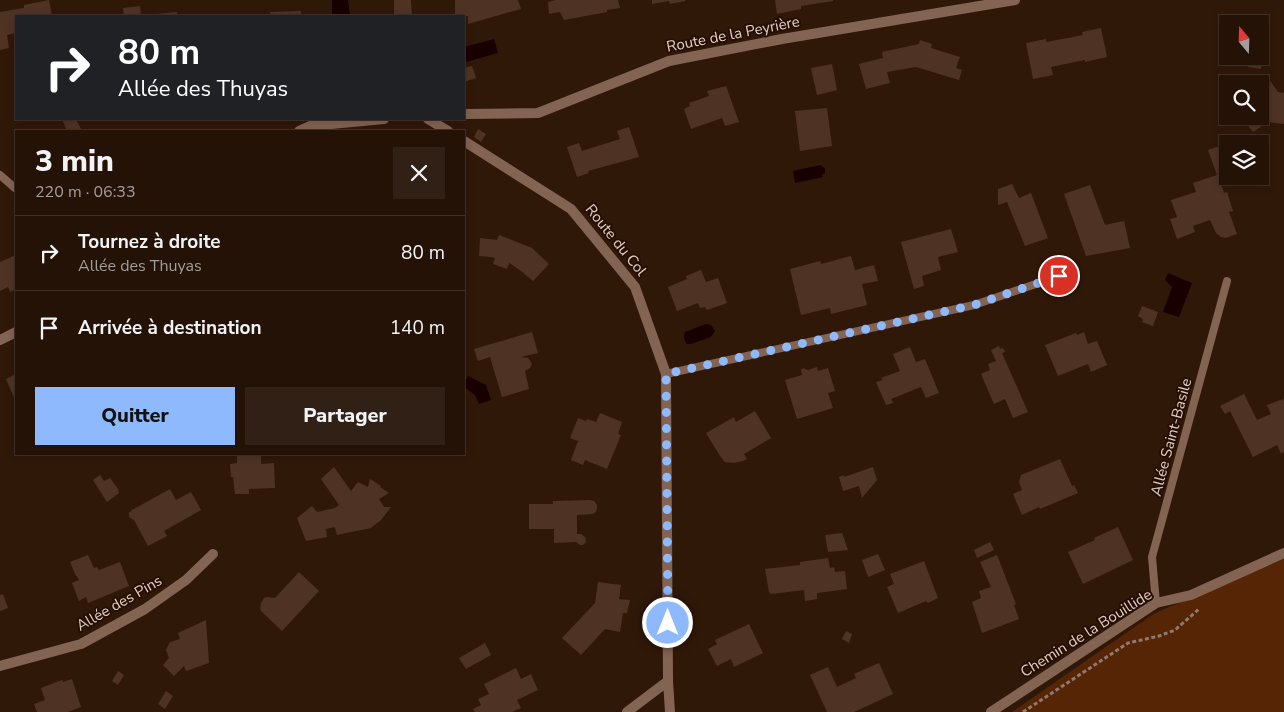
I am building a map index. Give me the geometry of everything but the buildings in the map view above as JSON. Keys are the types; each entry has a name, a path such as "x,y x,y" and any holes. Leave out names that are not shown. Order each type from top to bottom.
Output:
{"street":[{"name":"Route de la Peyrière","path":"465,114 538,113 669,61 782,39 1015,0"},
{"path":"301,130 310,126 373,120"},
{"path":"430,120 446,130"},
{"name":"Route du Col","path":"465,142 571,209 635,287 666,374 668,681 670,712"},
{"path":"0,340 15,332"},
{"name":"Chemin de la Bouillide","path":"991,712 1156,603 1192,595 1284,553"},
{"name":"Allée des Pins","path":"0,666 81,644 145,609 186,580 213,554"},
{"path":"628,712 668,681"}],"lane":[{"path":"0,175 15,188"},
{"path":"666,374 974,305 1059,276"},
{"name":"Allée Saint-Basile","path":"1156,603 1152,557 1227,280"}],"path":[{"path":"1023,712 1128,643 1159,636 1175,630 1199,609"}],"shaded area":[{"path":"332,0 348,0 350,15 332,15"},
{"path":"494,39 498,53 466,62 465,47"},
{"path":"821,165 825,168 823,177 795,183 793,171"},
{"path":"1168,273 1192,283 1179,317 1163,312 1172,287 1165,280"},
{"path":"706,324 711,325 715,331 711,337 687,344 684,338 685,332"},
{"path":"468,376 486,385 491,400 479,404 475,395 465,388 465,381"},
{"path":"1284,559 1284,712 1012,712 1155,613"}],"route":[{"path":"668,623 666,374 974,305 1059,276"}]}
